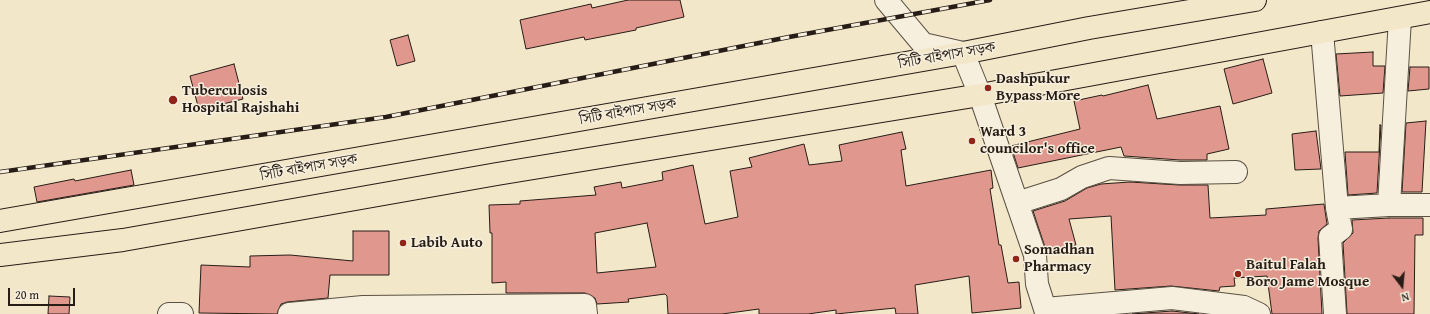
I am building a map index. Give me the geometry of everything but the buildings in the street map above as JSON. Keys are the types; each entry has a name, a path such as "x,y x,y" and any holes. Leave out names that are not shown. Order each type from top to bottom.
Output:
{"main road":[{"name":"সিটি বাইপাস সড়ক","path":"0,222 963,54 1089,28 1255,0"},
{"path":"0,255 123,240 497,174 980,95 1430,12"}],"street":[{"path":"886,0 923,44 963,54 980,95 1035,255 1040,311 1162,307 1172,298 1214,308 1244,307 1259,314"},
{"path":"1389,205 1400,18"},
{"path":"1322,32 1337,208 1341,229 1330,237 1335,314"},
{"path":"1017,203 1061,189 1082,176 1109,168 1180,173 1236,172"},
{"path":"1337,208 1389,205 1430,205"},
{"path":"289,314 381,311 526,310 585,305 586,314"},
{"path":"169,314 182,314"}],"railway":[{"path":"0,172 386,117 789,37 990,0"}],"place":[{"name":"Dashpukur Bypass More","path":"988,88"},
{"name":"Tuberculosis Hospital Rajshahi","path":"173,100"},
{"name":"Ward 3 councilor's office","path":"972,141"},
{"name":"Labib Auto","path":"403,243"},
{"name":"Somadhan Pharmacy","path":"1016,259"},
{"name":"Baitul Falah Boro Jame Mosque","path":"1238,274"}]}
